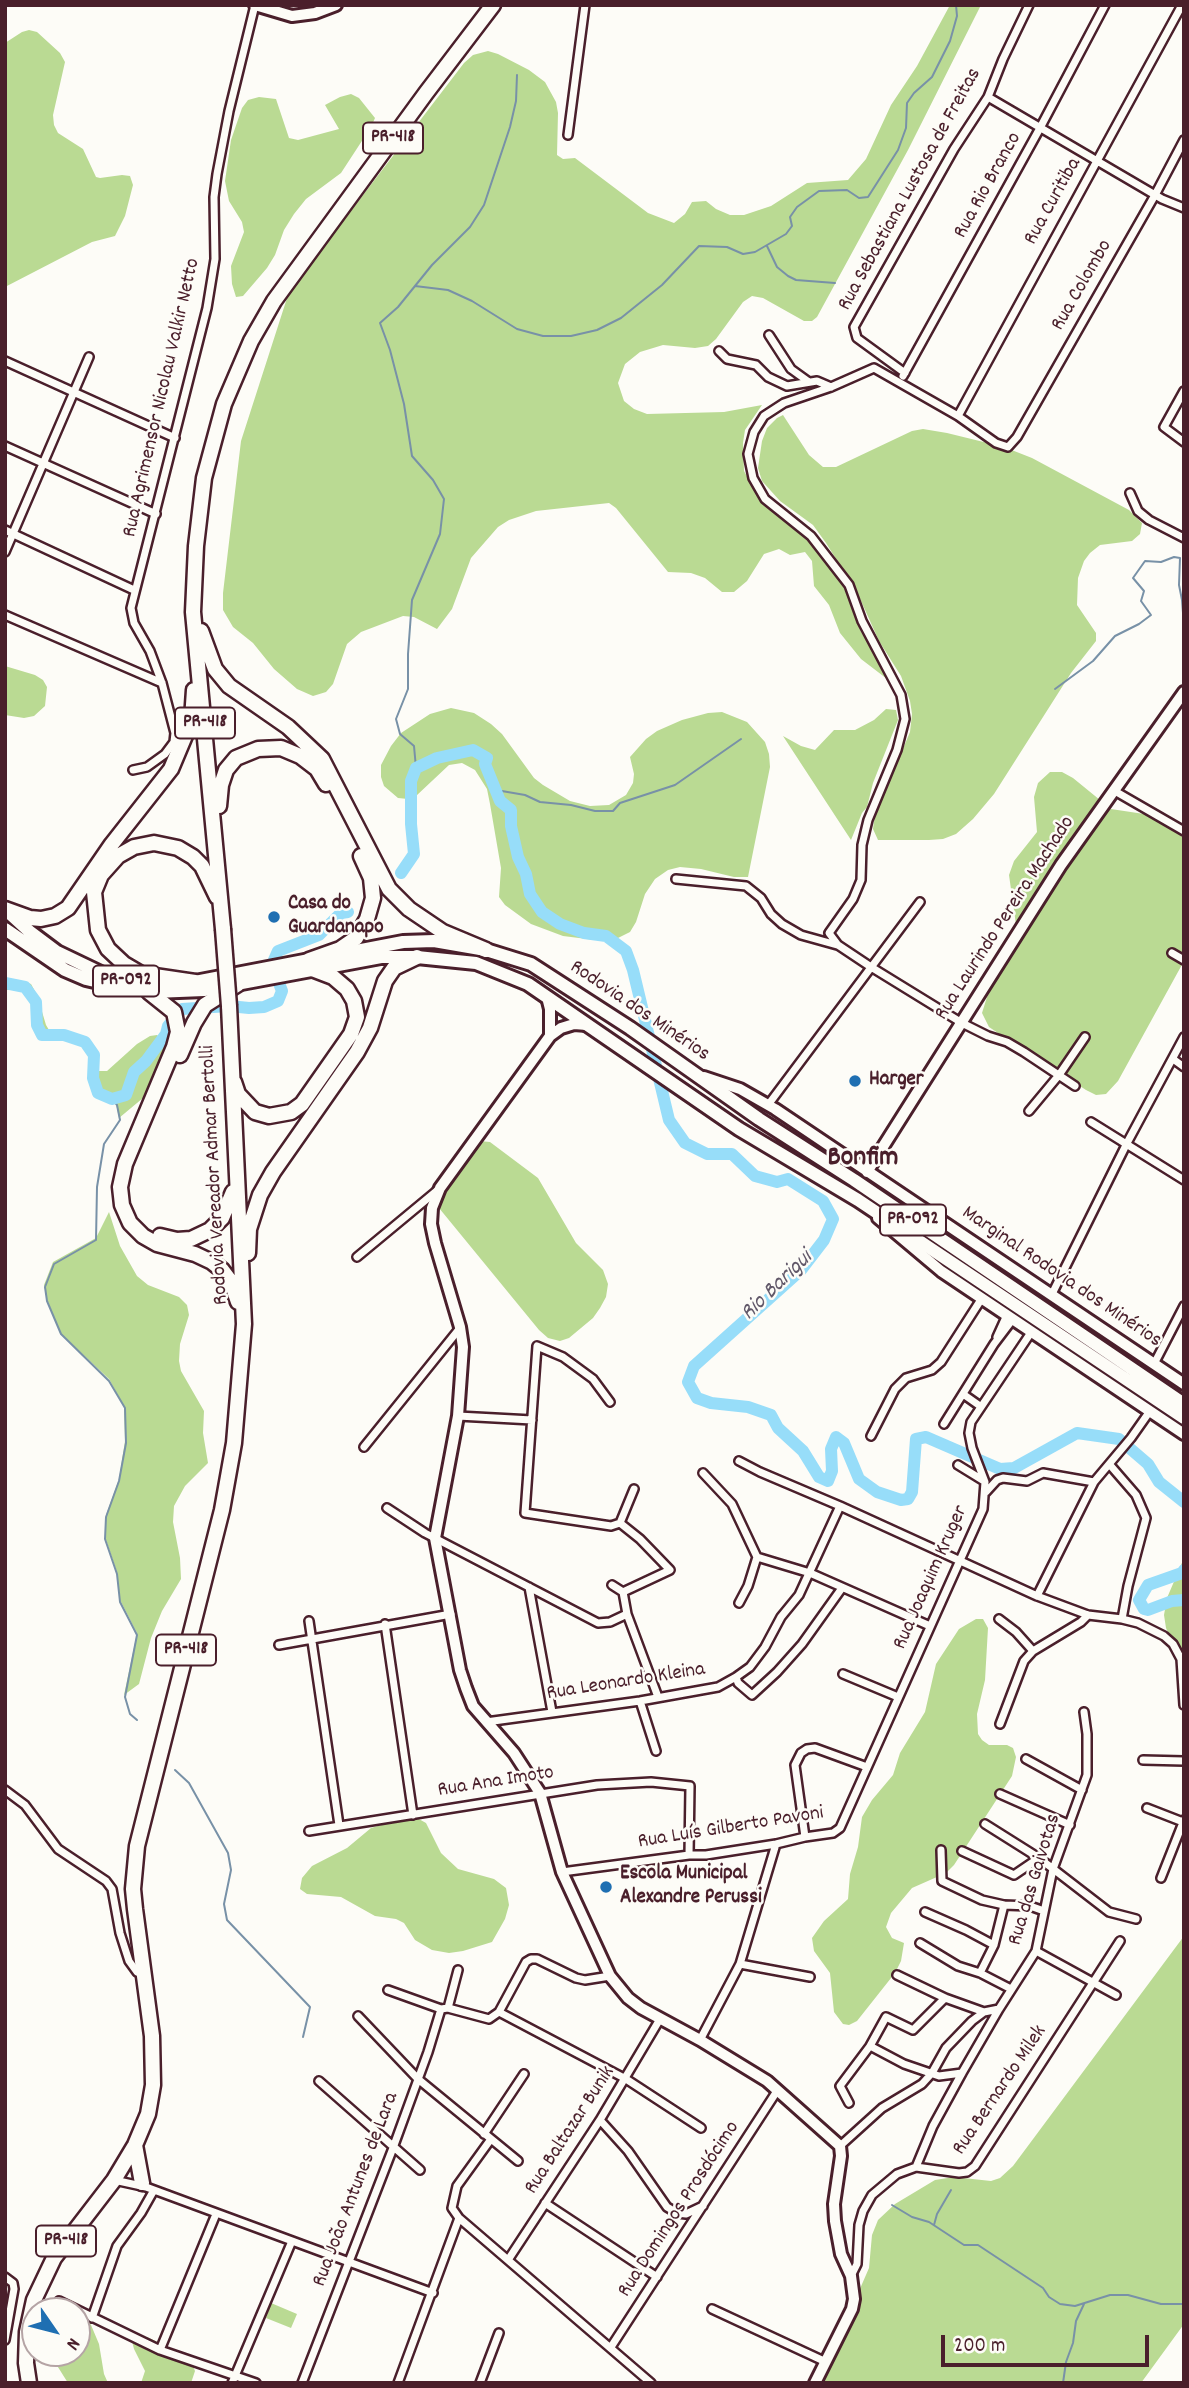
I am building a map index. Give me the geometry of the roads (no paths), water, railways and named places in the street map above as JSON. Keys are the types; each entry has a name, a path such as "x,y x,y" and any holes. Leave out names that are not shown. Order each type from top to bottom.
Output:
{"highway":[{"name":"Rodovia Vereador Admar Bertolli","path":"29,2383 26,2363 27,2332 34,2300 54,2258 124,2165 148,2114 153,2085 152,2036 134,1899 136,1846 222,1510 234,1443 244,1324 232,1040 216,835 193,612 196,546 204,478 224,404 251,341 274,301 493,5"},
{"path":"5,910 41,919 55,916 68,908 171,769 192,719 193,612"},
{"path":"193,612 215,669 229,686 288,727 322,759 389,889 408,909 443,932 486,950"},
{"path":"216,835 221,785 226,770 236,758 258,749 281,748 300,756 317,769 337,800 371,878 373,898 367,919 356,938 307,965"},
{"path":"195,982 141,974 124,964 108,949 98,930 94,892 101,875 118,856 134,847 154,843 178,848 202,866 221,907"},
{"path":"244,1324 249,1229 260,1195 273,1172 357,1052 370,1028 385,981 394,968 417,957"},
{"path":"232,1074 238,1094 255,1111 268,1116 291,1112 302,1104 351,1034 357,1017 355,1001 347,989 332,977 307,965"},
{"path":"236,1180 230,1203 222,1218 210,1230 191,1239 177,1240 150,1232 137,1220 129,1205 127,1187 131,1168 194,1023 205,1005 238,984"},
{"path":"149,992 174,1012 178,1032 125,1164 120,1187 122,1205 130,1223 143,1236 157,1244 195,1254 222,1270 231,1282 244,1324"},
{"path":"135,2146 147,2187"}],"main road":[{"path":"255,5 292,16 315,13 336,5"},
{"name":"Rua Laurindo Pereira Machado","path":"867,1172 1061,866 1184,692"},
{"name":"Rodovia dos Minérios","path":"5,910 57,952 105,975 128,981 166,984 266,973 403,942 434,941 486,950 531,964 672,1056 759,1119 854,1180 1184,1404"},
{"name":"Rodovia dos Minérios","path":"5,929 65,970 86,979 149,992 204,990 238,984 266,973"},
{"name":"Rodovia dos Minérios","path":"307,965 381,957 417,957 476,963 528,984 738,1129 858,1200 1184,1418"},
{"path":"547,996 550,1036"},
{"path":"587,1025 574,1024 561,1028 550,1036 440,1188 432,1208 431,1223 463,1347 457,1416 435,1538 460,1670 473,1706 514,1753 540,1793 562,1872 610,1976 628,1998 755,2073 839,2146 841,2155 834,2204 835,2221 841,2253 851,2276 854,2298 852,2309 815,2383"},
{"name":"Marginal Rodovia dos Minérios","path":"701,1077 740,1089 768,1105 1184,1384"},
{"path":"858,1200 941,1271 1184,1434"}],"street":[{"name":"Rua Agrimensor Nicolau Valkir Netto","path":"132,770 147,767 165,754 174,742 175,733 162,682 134,623 131,608 207,307 215,259 214,197 217,174 229,111 255,5"},
{"path":"568,135 585,5"},
{"name":"Rua Sebastiana Lustosa de Freitas","path":"905,373 857,338 854,327 972,118 988,97 1029,5"},
{"name":"Rua Rio Branco","path":"900,382 1105,5"},
{"name":"Rua Curitiba","path":"958,416 1182,5"},
{"path":"988,97 1155,195 1184,208"},
{"name":"Rua Colombo","path":"958,416 996,443 1008,447 1017,437 1184,140"},
{"path":"769,335 791,369 810,382"},
{"path":"719,351 727,359 756,365 768,377 787,386 817,381 831,387"},
{"path":"5,552 8,531 43,463 89,357"},
{"path":"5,362 175,438"},
{"path":"838,945 829,933 853,899 861,880 862,845 868,820 897,750 905,719 901,695 862,621 849,585 811,536 765,499 753,478 748,454 754,432 764,416 783,403 831,387 874,368 958,416"},
{"path":"1184,391 1164,427 1184,442"},
{"path":"5,446 156,514"},
{"path":"1130,493 1138,510 1149,520 1184,538"},
{"path":"8,531 134,590"},
{"path":"5,615 162,682"},
{"path":"1113,790 1184,831"},
{"path":"676,879 746,886 761,898 782,925 801,935 838,945 962,1023 1007,1042 1074,1086"},
{"path":"768,1105 920,902"},
{"path":"1172,953 1184,960"},
{"path":"1029,1111 1086,1037"},
{"path":"1052,1294 1184,1037"},
{"path":"1173,1059 1184,1067"},
{"path":"1091,1122 1184,1180"},
{"path":"357,1257 440,1188"},
{"path":"871,1436 895,1389 906,1378 932,1370 940,1362 982,1298"},
{"path":"1154,1364 1184,1306"},
{"path":"944,1424 1010,1317"},
{"path":"364,1447 460,1327"},
{"name":"Rua Joaquim Kruger","path":"867,1768 983,1509 985,1482 972,1448 969,1433 971,1422 1032,1331"},
{"path":"610,1402 593,1379 563,1357 537,1346 525,1513 611,1526 620,1523 634,1489"},
{"path":"963,1394 980,1406"},
{"path":"1037,1596 1094,1482 1150,1411"},
{"path":"457,1416 532,1420"},
{"path":"740,1461 1037,1596 1088,1615 1122,1619 1164,1636 1173,1644 1181,1659 1184,1705"},
{"path":"958,1465 985,1482"},
{"path":"1110,1465 1136,1495 1146,1518 1122,1619"},
{"path":"703,1473 732,1504 757,1557 748,1586 739,1603"},
{"path":"986,1492 997,1480 1003,1478 1027,1481 1043,1473 1094,1482"},
{"name":"Rua Leonardo Kleina","path":"485,1722 640,1701 718,1687 736,1677 750,1667 765,1647 781,1617 799,1595 840,1506"},
{"path":"387,1508 435,1538 598,1623 610,1622 627,1614"},
{"path":"620,1523 670,1570 623,1592"},
{"path":"757,1557 810,1573 930,1626"},
{"path":"612,1585 623,1592 627,1614 658,1697"},
{"path":"529,1587 552,1712"},
{"path":"736,1677 738,1683 752,1695 802,1644 842,1588"},
{"path":"279,1645 451,1614"},
{"path":"1000,1724 1024,1661 1033,1651 1088,1615"},
{"path":"999,1619 1016,1632 1033,1651"},
{"path":"309,1621 339,1825"},
{"path":"384,1624 413,1815"},
{"path":"844,1674 898,1697"},
{"path":"640,1701 656,1751"},
{"name":"Rua das Gaivotas","path":"916,2167 933,2126 962,2073 1036,1951 1053,1869 1087,1775 1084,1712"},
{"path":"805,1837 795,1765 801,1753 815,1748 867,1768"},
{"path":"1026,1759 1082,1790"},
{"path":"1143,1760 1184,1761"},
{"name":"Rua Luís Gilberto Pavoni","path":"562,1872 706,1855 833,1833 840,1828 867,1768"},
{"name":"Rua Ana Imoto","path":"309,1831 540,1793 633,1782 690,1786 689,1855"},
{"path":"5,1790 25,1805 58,1849 106,1881 112,1889 120,1933 129,1961 137,1972 144,1975"},
{"path":"1000,1794 1070,1825"},
{"path":"1147,1808 1183,1821 1161,1878"},
{"path":"985,1824 1039,1858 1109,1912 1136,1919"},
{"path":"700,2040 740,1964 776,1844"},
{"path":"941,1850 943,1881 982,1900 1004,1905 1030,1906 1044,1911"},
{"path":"962,1851 1014,1875 1039,1858"},
{"path":"980,1973 994,1945 1004,1905"},
{"path":"925,1912 994,1945"},
{"name":"Rua Bernardo Milek","path":"916,2167 959,2173 967,2172 975,2166 1120,1941"},
{"path":"920,1943 958,1966 980,1973 1011,1989"},
{"path":"1036,1951 1115,1995"},
{"path":"388,1990 489,2019 499,2012 526,1962 531,1959 537,1959 585,1980 610,1976"},
{"path":"740,1964 810,1977"},
{"name":"Rua João Antunes de Lara","path":"302,2383 458,1970"},
{"path":"897,1976 984,2012 999,2009"},
{"path":"849,2103 840,2086 870,2046 886,2017 913,2030 945,1998"},
{"path":"499,2012 626,2078 701,2128"},
{"path":"839,2146 882,2108 922,2084 932,2073 946,2048 984,2012"},
{"path":"358,2015 418,2079 518,2161"},
{"name":"Rua Baltazar Bunik","path":"508,2260 600,2120 660,2019"},
{"path":"870,2046 904,2064 939,2076 962,2073"},
{"path":"524,2074 457,2186 452,2208 460,2218 651,2383"},
{"path":"319,2081 420,2170"},
{"name":"Rua Domingos Prosdócimo","path":"611,2347 777,2091"},
{"path":"600,2120 628,2151 667,2207 677,2213 686,2214 704,2205"},
{"path":"124,2165 147,2187"},
{"path":"851,2276 857,2264 859,2225 872,2195 897,2175 916,2167"},
{"path":"114,2180 147,2187 433,2293"},
{"path":"147,2187 141,2213 123,2234 117,2246 92,2318 160,2350 234,2379 256,2383"},
{"path":"545,2203 657,2277"},
{"path":"160,2350 216,2214"},
{"path":"398,2383 460,2218"},
{"path":"234,2379 292,2241"},
{"path":"5,2277 13,2283 14,2289 5,2340"},
{"path":"712,2309 826,2362"},
{"path":"480,2383 499,2333"}],"waterway":[{"path":"415,286 448,290 472,301 517,329 543,336 571,336 597,330 621,318 662,285 699,246 727,247 743,254 755,252 786,234 792,226 790,217 797,207 819,191 847,190 859,198 868,197 898,150 906,128 907,103 932,77 950,41 957,16 956,5"},
{"path":"416,768 414,746 400,734 396,719 408,689 412,600 440,534 444,499 433,480 412,456 404,404 380,323 398,307 432,265 470,227 484,205 510,127 516,101 517,75"},
{"path":"767,246 777,267 788,276 796,280 835,283"},
{"path":"1055,689 1093,661 1115,636 1151,615 1141,601 1144,591 1133,578 1145,561 1161,562 1174,557 1180,558 1179,585 1184,626"},
{"path":"496,790 525,795 540,802 595,811 613,811 620,803 675,785 741,739"},
{"name":"Rio Barigui","path":"401,873 414,854 411,781 416,768 437,758 473,750 487,758 485,764 500,801 511,810 511,826 518,857 526,874 530,894 542,912 560,924 584,933 606,936 626,951 669,1120 685,1143 707,1154 732,1154 755,1176 777,1182 788,1179 823,1201 833,1219 824,1240 801,1270 694,1366 688,1382 697,1398 711,1403 748,1407 771,1415 778,1428 803,1451 819,1477 828,1481 832,1471 831,1449 836,1437 844,1443 859,1479 877,1492 901,1500 908,1499 912,1492 916,1439 926,1437 1000,1469 1014,1468 1077,1433 1119,1439 1148,1464 1159,1482 1184,1502"},
{"name":"Rio Barigui","path":"5,983 25,987 36,1002 37,1025 42,1035 64,1035 85,1042 94,1055 93,1078 98,1093 112,1099 126,1095 134,1072 146,1061 182,1009 264,1007 278,1001 282,991 274,970 278,951 319,935 341,913 348,912"},
{"path":"112,1099 117,1105 120,1120 104,1144 97,1187 96,1240 54,1264 45,1287 47,1301 61,1334 109,1381 125,1408 126,1443 119,1481 106,1517 105,1539 117,1574 120,1602 137,1635 125,1697 130,1714 137,1720"},
{"name":"Rio Barigui","path":"1184,1570 1148,1585 1139,1600 1144,1609 1148,1610 1172,1601 1184,1600"},
{"path":"175,1770 189,1783 228,1853 231,1870 224,1904 227,1920 310,2007 303,2037"},
{"path":"934,2225 937,2214 951,2190"},
{"path":"892,2205 912,2217 929,2222 964,2245 978,2245 1043,2288 1049,2297 1060,2304 1075,2306 1110,2295 1128,2295 1161,2304 1184,2304"},
{"path":"1063,2383 1076,2321 1084,2304"}],"place":[{"name":"Casa do Guardanapo","path":"274,917"},
{"name":"Harger","path":"855,1081"},
{"name":"Escola Municipal Alexandre Perussi","path":"606,1887"}],"district":[{"name":"Bonfim","path":"863,1160"}]}
